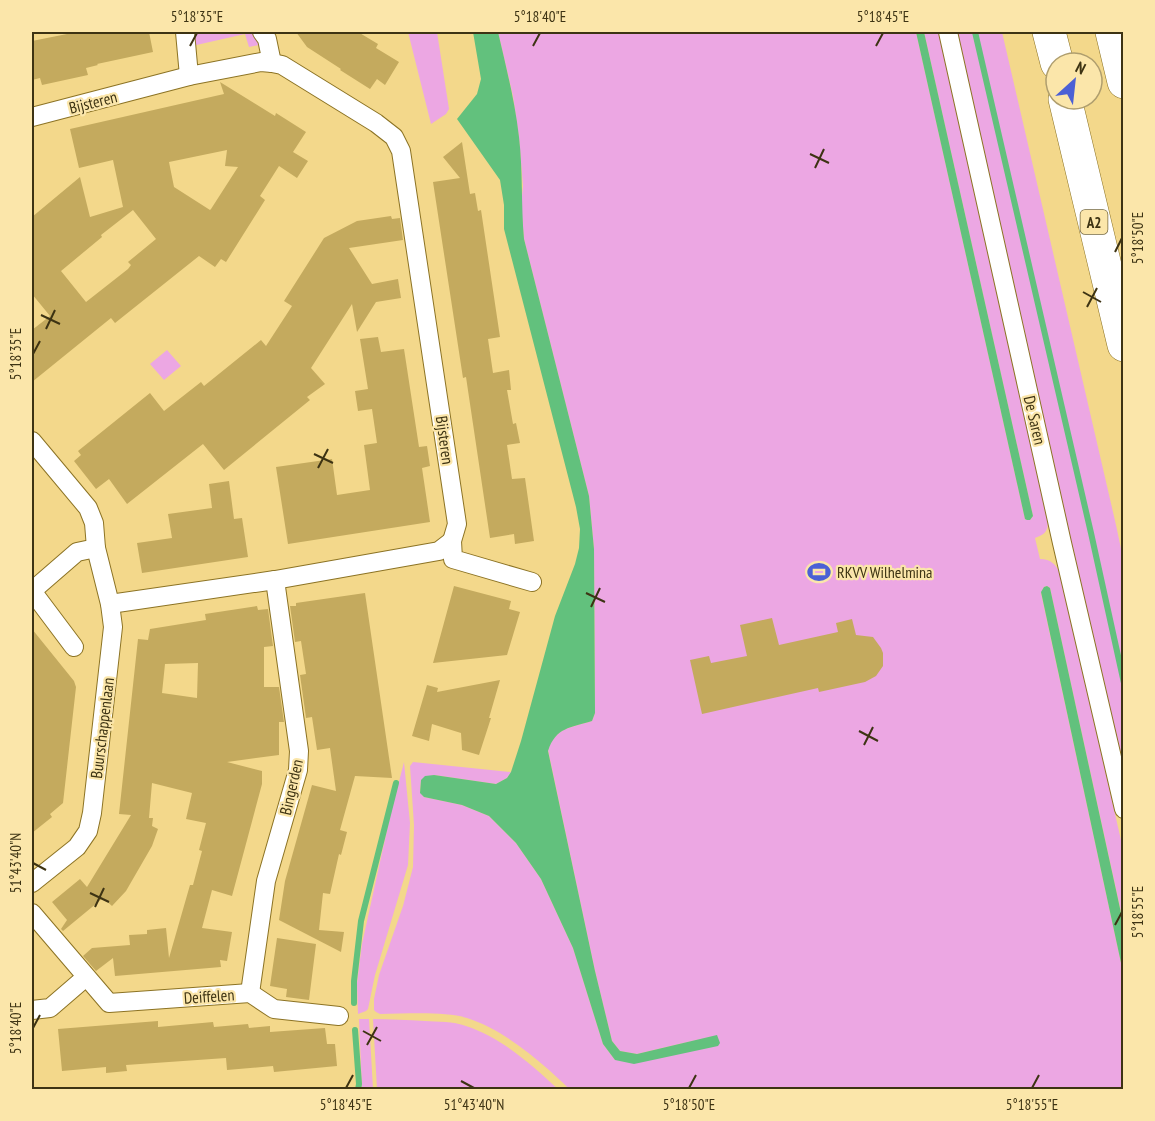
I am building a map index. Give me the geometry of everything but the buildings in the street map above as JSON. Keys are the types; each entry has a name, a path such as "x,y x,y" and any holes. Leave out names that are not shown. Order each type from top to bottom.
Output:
{"highway":[{"path":"1049,32 1054,51"},
{"path":"1112,35 1124,70"},
{"path":"1112,35 1124,82"},
{"name":"A2","path":"1068,111 1124,345"}],"street":[{"path":"185,32 189,76"},
{"path":"262,32 267,39 272,63"},
{"name":"De Saren","path":"948,32 1062,543 1124,808"},
{"name":"Bijsteren","path":"32,117 189,76 261,62 282,65 376,123 394,137 401,151 458,524 453,541"},
{"name":"Buurschappenlaan","path":"32,441 88,508 94,523 96,548 110,604 113,627 107,692 88,831 77,847 32,883"},
{"path":"110,604 275,580 439,551 453,541"},
{"path":"453,541 453,559 532,582"},
{"path":"74,647 32,591 77,552 96,548"},
{"name":"Bingerden","path":"250,993 266,881 298,770 299,751 275,580"},
{"name":"Deiffelen","path":"32,913 109,1004 250,993 274,1009 339,1016"},
{"path":"32,1010 50,1008 86,977"}],"shaded area":[{"path":"191,32 254,32 259,45 249,47 245,34 192,46"},
{"path":"408,32 437,32 449,109 446,114 431,124"},
{"path":"473,32 498,32 513,97 519,137 524,239 589,496 594,549 595,713 592,721 571,727 555,737 548,751 612,1041 620,1051 637,1054 717,1035 720,1043 718,1046 634,1064 615,1060 603,1044 573,948 541,879 516,843 489,816 462,805 424,797 420,793 421,780 425,776 434,775 496,784 507,778 511,772 555,616 579,548 580,529 576,507 504,229 504,205 500,180 457,119 477,94 481,79"},
{"name":"RKVV Wilhelmina","path":"498,32 916,32 1025,519 1030,520 1033,516 924,32 939,32 1048,519 1046,532 1035,538 1040,559 1052,563 1060,573 1123,849 1123,921 1050,588 1047,586 1041,593 1123,972 1123,1089 569,1089 521,1047 478,1022 447,1014 380,1014 374,1010 379,975 403,906 413,867 414,825 410,766 413,762 511,772 507,778 496,784 434,775 421,780 420,792 424,797 462,805 489,816 516,843 541,879 573,948 603,1044 615,1060 716,1035 637,1054 620,1051 612,1041 595,971 548,750 551,742 560,733 592,721 595,713 594,549 589,496 524,239 519,138 513,96"},
{"path":"916,32 924,32 1033,516 1030,520 1025,519"},
{"path":"956,32 1002,32 1116,525 1124,563 1123,773"},
{"path":"167,350 181,366 164,380 150,364"},
{"path":"1047,586 1050,588 1123,922 1123,972 1041,592"},
{"path":"404,762 410,823 408,865 375,975 368,1009 358,1014 357,983 362,944"},
{"path":"359,1019 369,1019 373,1089 362,1089"},
{"path":"373,1019 445,1022 466,1026 504,1045 527,1061 558,1089 377,1089"}],"waterway":[{"path":"975,32 1124,683"},
{"path":"354,1003 354,981 361,921 396,783"},
{"path":"355,1030 358,1090"}],"place":[{"name":"RKVV Wilhelmina","path":"819,572"}]}
